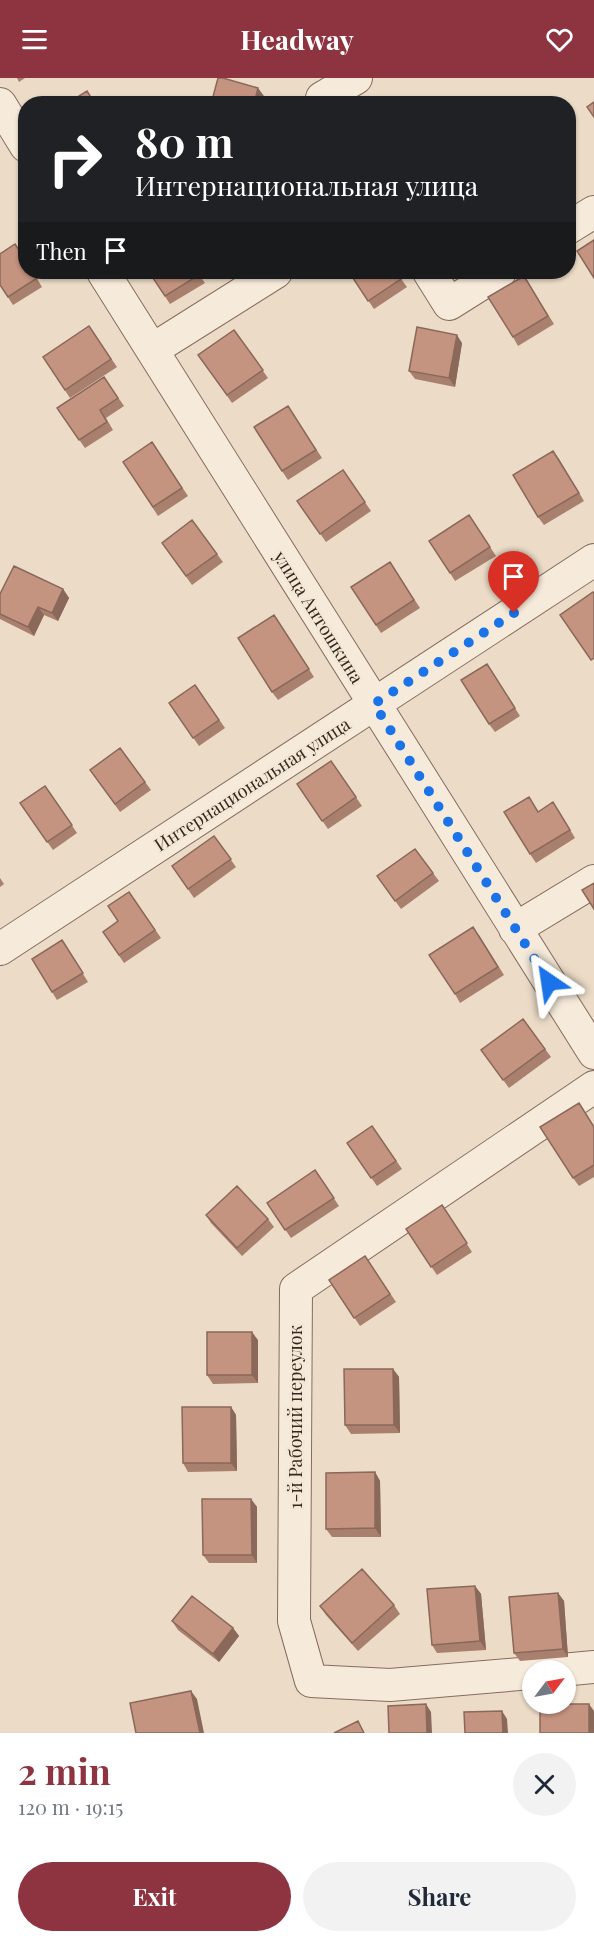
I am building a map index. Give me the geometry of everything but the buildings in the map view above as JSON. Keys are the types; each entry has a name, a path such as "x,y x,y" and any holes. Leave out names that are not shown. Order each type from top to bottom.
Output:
{"street":[{"path":"325,96 356,78"},
{"path":"0,104 18,133"},
{"path":"576,223 594,212"},
{"name":"улица Антошкина","path":"107,279 594,1053"},
{"path":"152,350 265,279"},
{"path":"433,279 449,304 489,279"},
{"name":"Интернациональная улица","path":"0,949 594,560"},
{"path":"515,929 594,881"},
{"name":"1-й Рабочий переулок","path":"522,1674 390,1685 311,1681 294,1621 296,1289 594,1087"},
{"path":"576,1669 594,1667"}],"route":[{"path":"514,613 374,704 549,982"}]}
